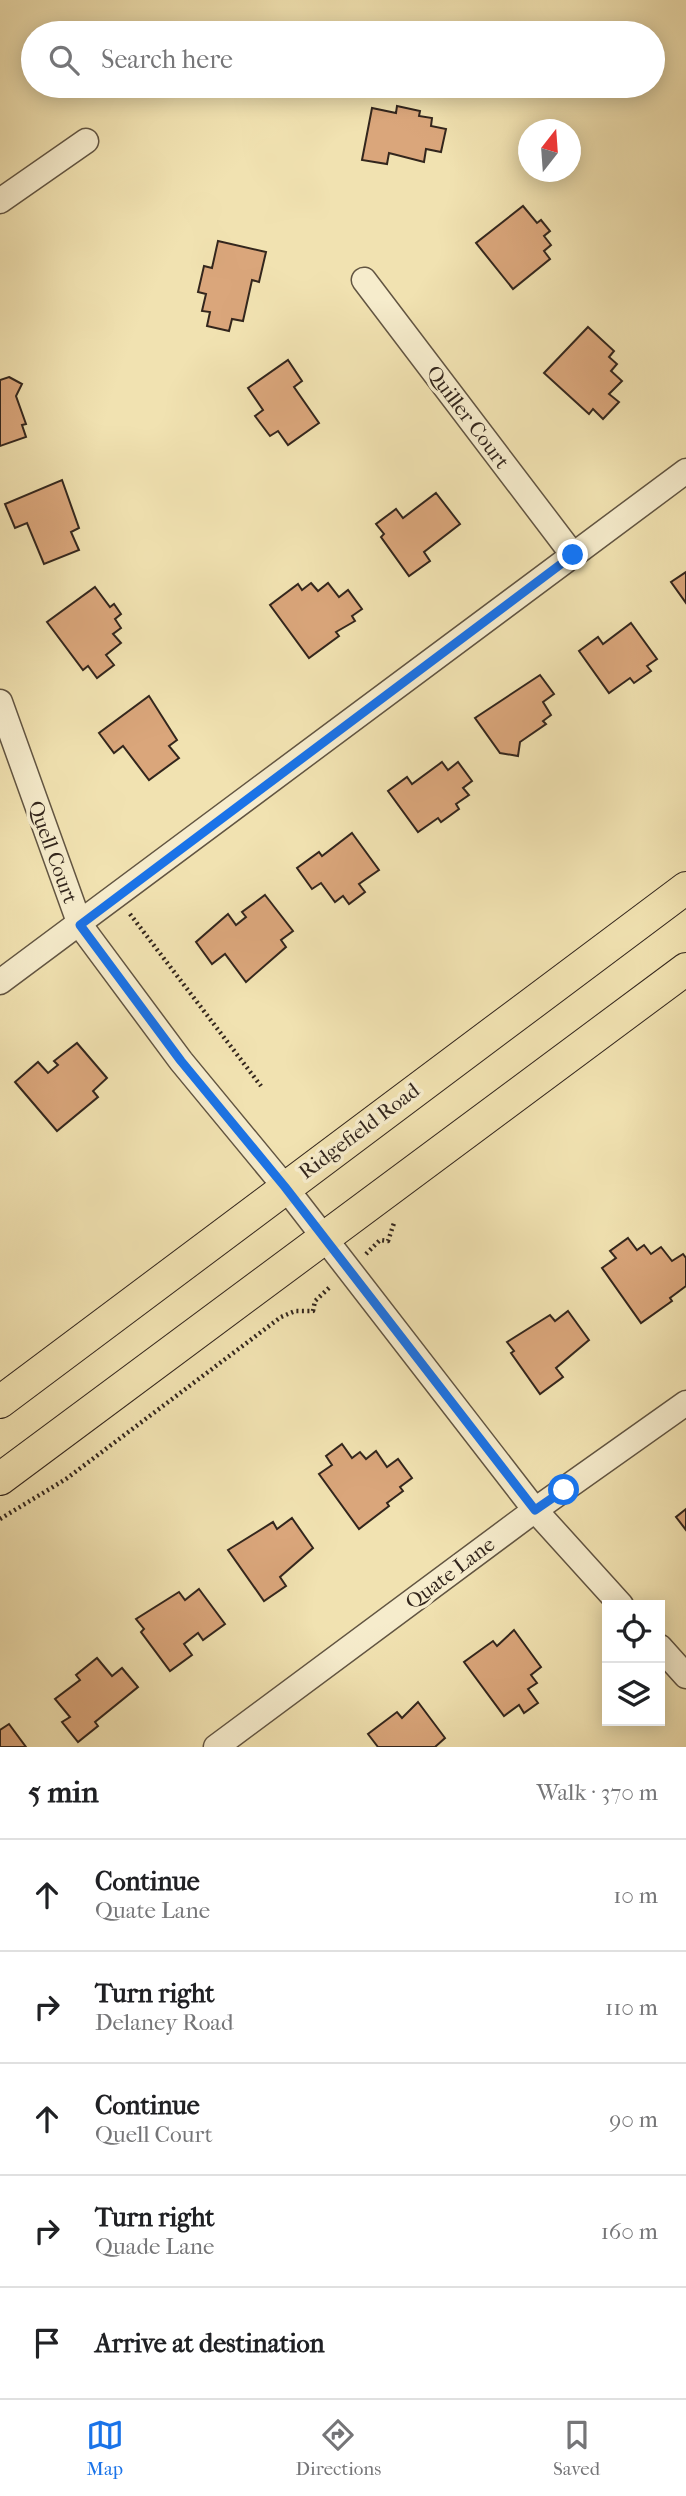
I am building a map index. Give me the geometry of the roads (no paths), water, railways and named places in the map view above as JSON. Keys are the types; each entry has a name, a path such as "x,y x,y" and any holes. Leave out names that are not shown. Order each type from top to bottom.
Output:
{"main road":[{"name":"Ridgefield Road","path":"0,1402 686,888"},
{"path":"0,1479 686,969"}],"street":[{"path":"0,201 86,141"},
{"name":"Quiller Court","path":"364,280 573,555"},
{"path":"0,982 686,471"},
{"name":"Quell Court","path":"0,702 80,925 181,1061 285,1187 535,1510 616,1600"},
{"name":"Quate Lane","path":"216,1747 535,1510 686,1403"},
{"path":"665,1653 686,1676"}]}
